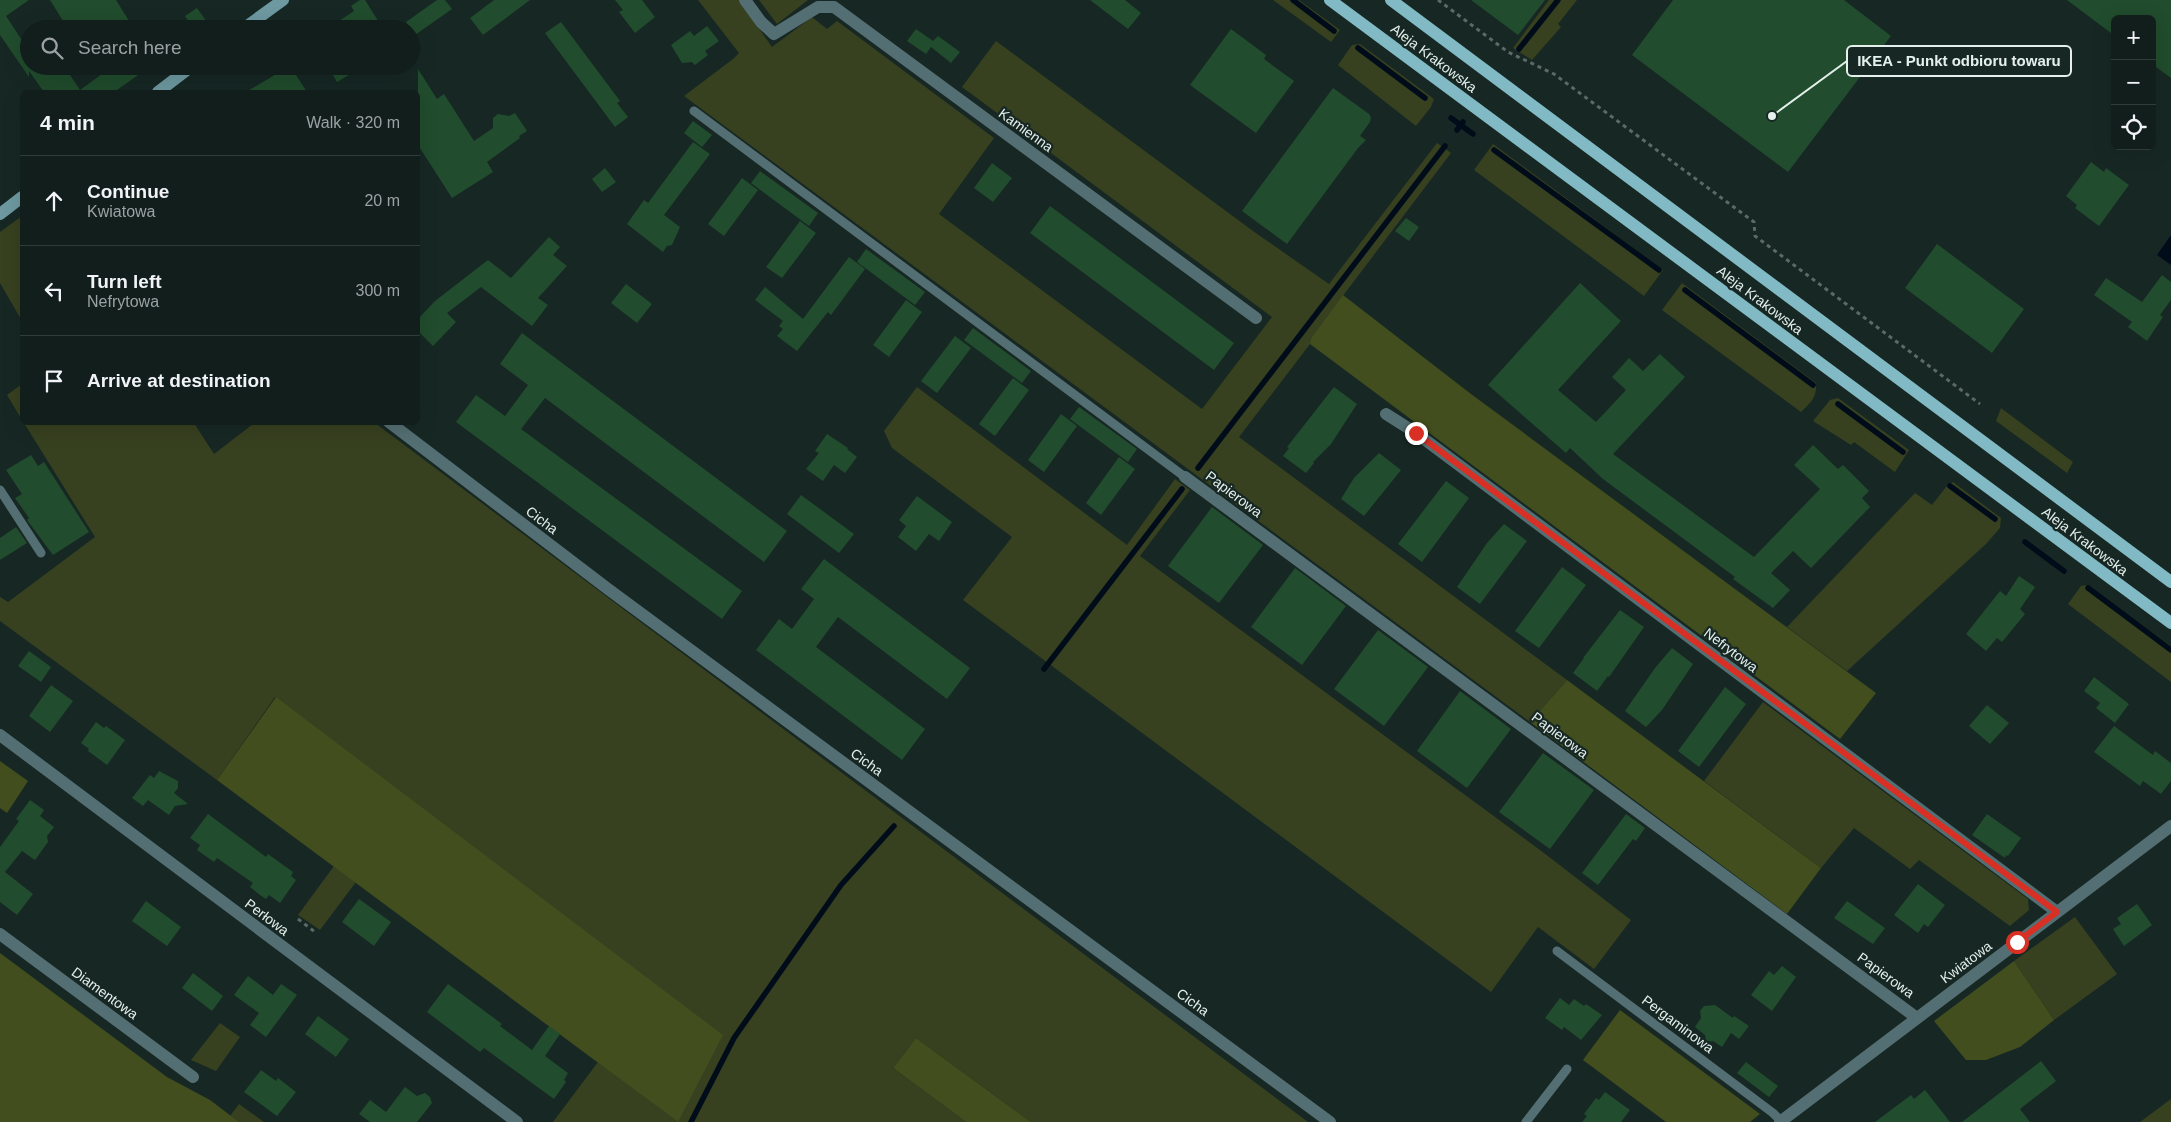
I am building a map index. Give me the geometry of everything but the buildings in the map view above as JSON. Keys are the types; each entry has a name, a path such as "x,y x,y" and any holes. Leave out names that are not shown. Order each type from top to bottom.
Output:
{"main road":[{"name":"Aleja Krakowska","path":"1330,0 2171,623"},
{"name":"Aleja Krakowska","path":"1391,0 2171,582"}],"street":[{"path":"255,20 282,0"},
{"name":"Kamienna","path":"745,0 761,22 774,34 818,7 834,7 1256,318"},
{"path":"161,90 180,75"},
{"path":"0,214 20,199"},
{"name":"Nefrytowa","path":"1386,414 1416,433 2057,912"},
{"name":"Cicha","path":"392,425 608,589 1330,1122"},
{"name":"Papierowa","path":"1185,477 1917,1018"},
{"name":"Perłowa","path":"0,735 517,1122"},
{"name":"Kwiatowa","path":"1780,1122 2171,826"},
{"name":"Diamentowa","path":"0,934 193,1076"}],"lane":[{"path":"694,111 1185,477"},
{"path":"0,490 41,553"},
{"name":"Pergaminowa","path":"1557,951 1773,1113 1780,1122"},
{"path":"1526,1122 1567,1069"}],"path":[{"path":"1438,0 1508,52 1554,74 1754,222 1755,236 1980,404"},
{"path":"298,919 316,932"}],"green space":[{"path":"698,0 739,0 772,47 812,17 827,29 837,21 994,138 939,214 1202,409 1272,317 962,87 996,41 1253,231 1329,284 1437,143 1451,153 1311,338 1310,344 1239,437 1567,680 1530,722 684,96 739,53"},
{"path":"759,0 808,0 777,24"},
{"path":"1273,0 1299,0 1340,30 1331,42"},
{"path":"1549,0 1577,0 1558,24 1561,27 1532,60 1513,48"},
{"path":"1360,44 1434,99 1431,107 1416,126 1338,65 1352,45"},
{"path":"1493,144 1663,270 1644,296 1474,170"},
{"path":"20,217 20,318 0,283 0,232"},
{"path":"1682,283 1816,383 1814,396 1801,412 1662,310"},
{"path":"1343,295 1471,394 1876,693 1840,739 1310,344 1311,338"},
{"path":"20,385 20,417 7,395"},
{"path":"917,387 1127,545 1175,479 1190,490 1140,556 1544,853 1631,920 1594,969 1538,927 1491,992 963,600 1012,537 892,448 884,431"},
{"path":"1838,398 1909,450 1895,472 1854,442 1851,445 1813,421 1830,400"},
{"path":"2001,408 2073,462 2067,473 1996,421"},
{"path":"25,425 195,425 214,454 252,425 378,425 1308,1122 1031,1122 916,1038 893,1068 966,1122 678,1122 275,697 217,780 0,621 0,597 8,602 95,537"},
{"path":"1953,482 2001,518 2000,528 1986,544 1847,671 1787,627 1915,493 1932,505 1946,487"},
{"path":"2087,585 2171,646 2171,682 2068,604 2081,586"},
{"path":"1567,680 1821,868 1787,914 1530,722"},
{"path":"276,697 723,1035 678,1122 217,780"},
{"path":"1763,702 2028,899 2029,910 2010,926 1919,860 1910,869 1854,828 1821,868 1704,781"},
{"path":"0,761 28,781 7,813 0,808"},
{"path":"334,866 356,882 320,930 298,915"},
{"path":"2075,917 2117,974 2054,1020 2014,961"},
{"path":"0,953 167,1077 210,1100 239,1122 0,1122"},
{"path":"2014,961 2054,1020 2020,1047 1986,1060 1966,1060 1934,1021"},
{"path":"1620,1010 1760,1114 1750,1122 1666,1122 1583,1060"},
{"path":"220,1023 240,1037 216,1071 191,1060"},
{"path":"916,1038 1031,1122 966,1122 893,1068"},
{"path":"598,1062 678,1122 553,1122"},
{"path":"2171,1099 2171,1122 2140,1122"},
{"path":"239,1104 264,1122 239,1122 230,1116"}],"water":[{"path":"2171,235 2171,265 2157,255"}],"waterway":[{"path":"1293,0 1334,31"},
{"path":"1519,49 1558,0"},
{"path":"1358,48 1425,98"},
{"path":"1451,118 1473,134"},
{"path":"1457,130 1463,122"},
{"path":"1198,468 1445,146"},
{"path":"1494,150 1659,270"},
{"path":"1685,290 1813,385"},
{"path":"1838,404 1903,452"},
{"path":"1950,486 1995,519"},
{"path":"1044,669 1182,489"},
{"path":"2025,542 2064,571"},
{"path":"2088,588 2171,650"},
{"path":"691,1122 734,1038 841,885 894,826"}],"place":[{"name":"IKEA - Punkt odbioru towaru","path":"1772,116"}],"route":[{"path":"1416,433 2057,912 2017,942"}]}
